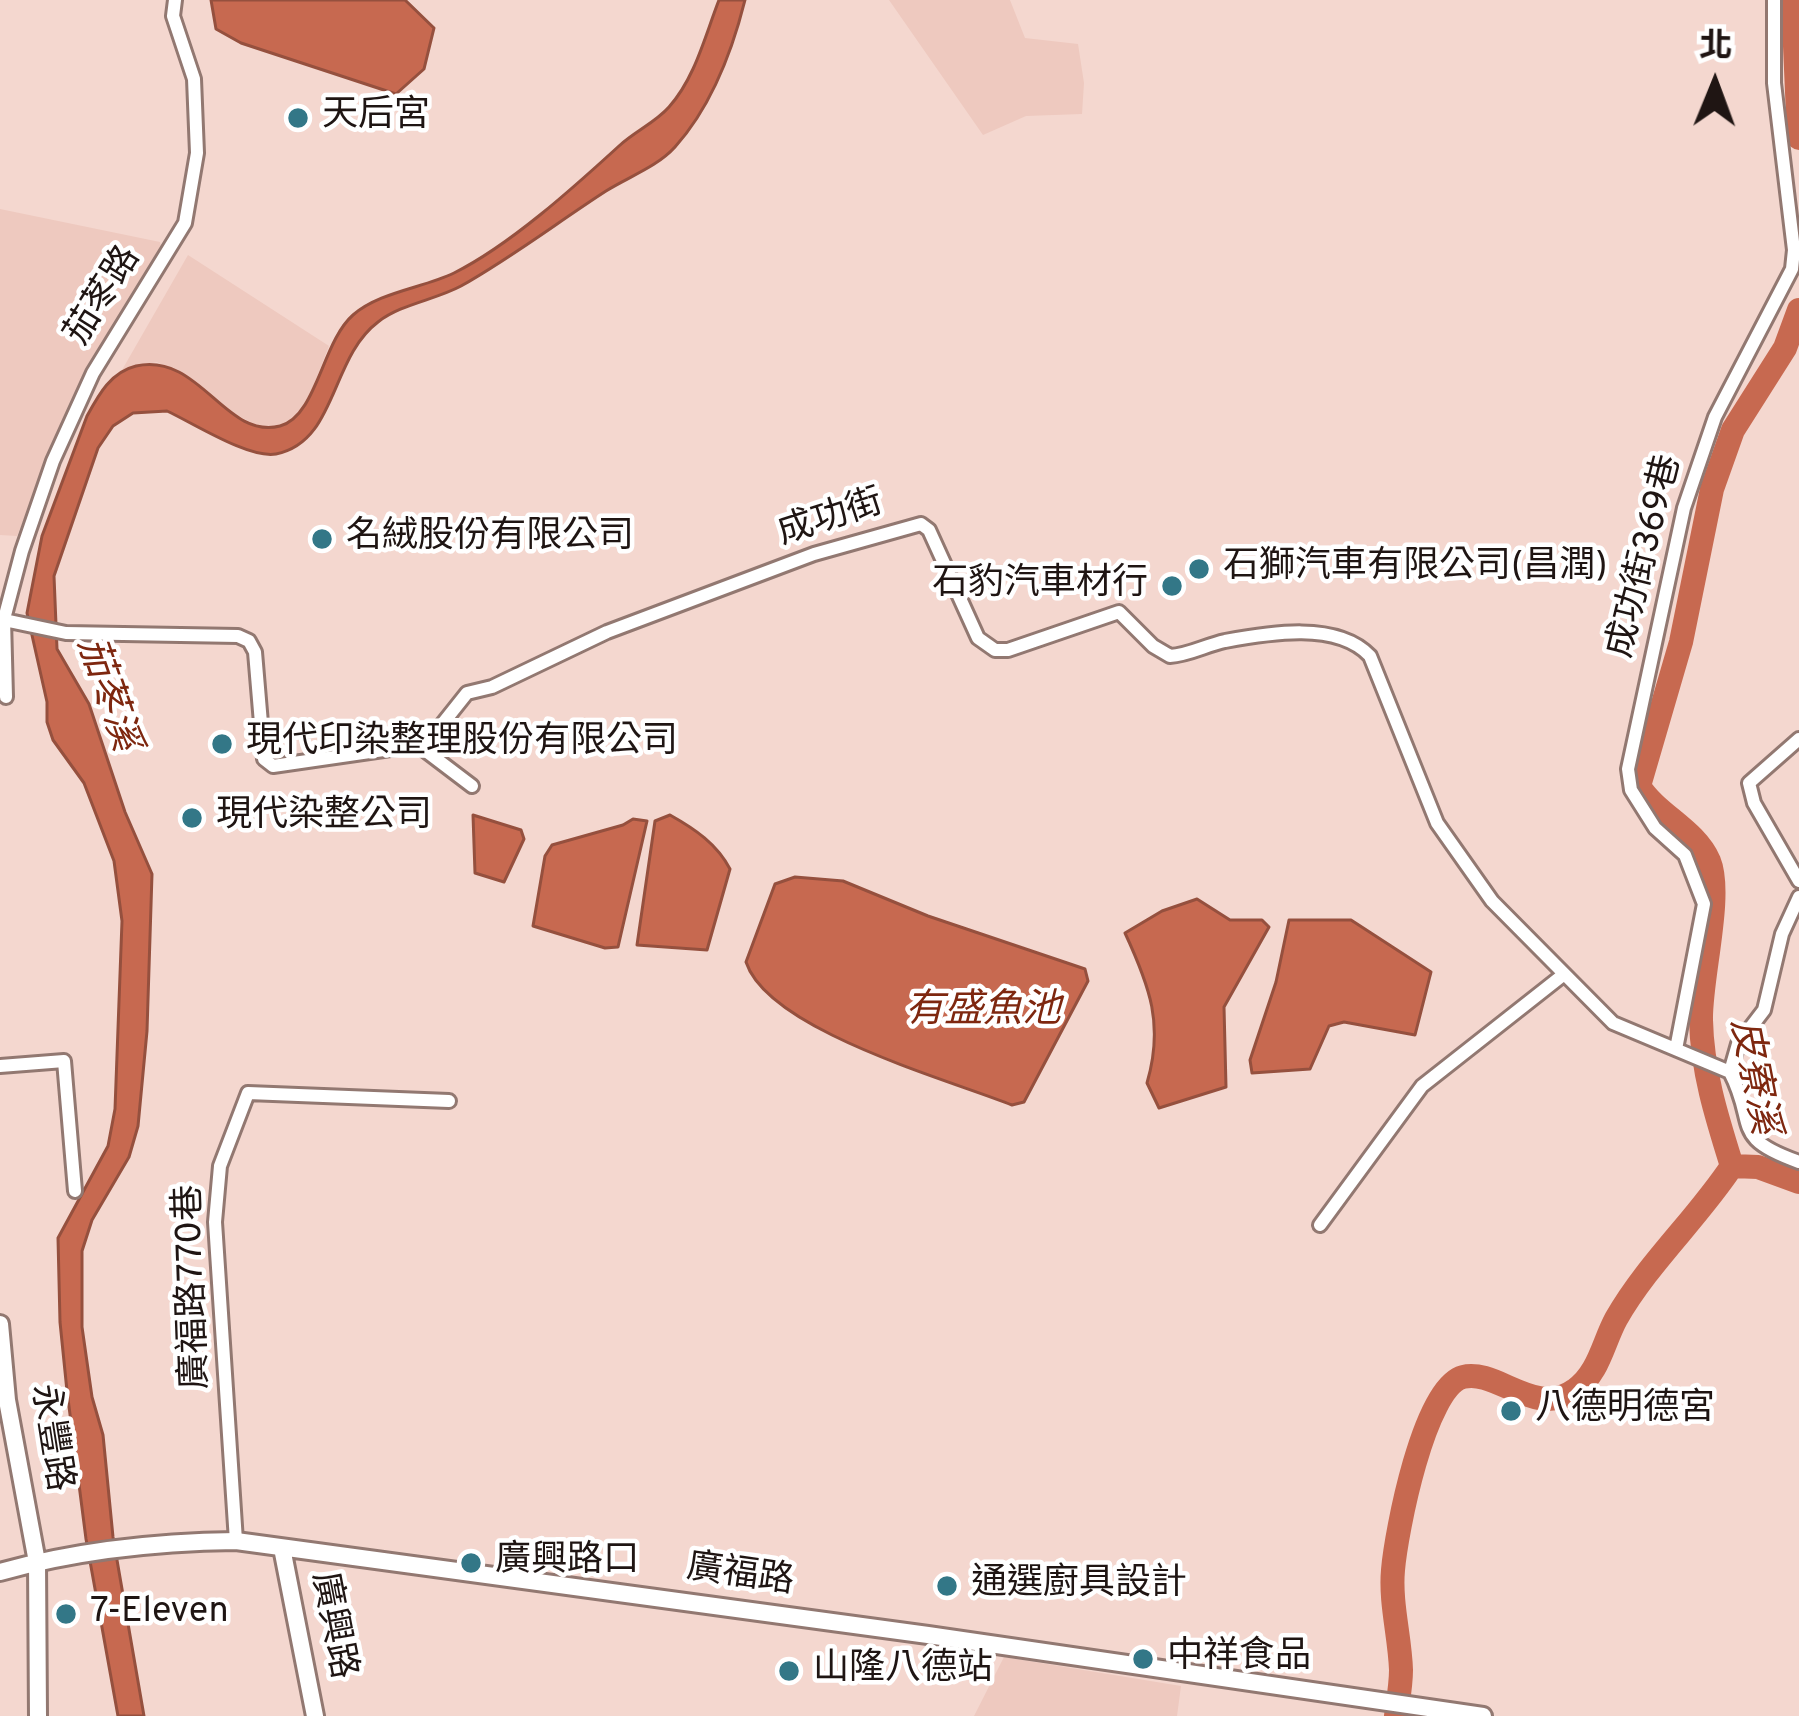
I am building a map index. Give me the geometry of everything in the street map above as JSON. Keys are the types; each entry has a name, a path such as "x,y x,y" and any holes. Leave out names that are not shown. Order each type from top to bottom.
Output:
{"street":[{"name":"茄苳路","path":"7,697 2,619 53,461 93,373 185,223 197,154 194,79 173,16 175,0"},
{"name":"成功街369巷","path":"1676,1049 1704,904 1685,855 1655,828 1631,790 1628,769 1684,508 1715,416 1792,269 1794,250 1774,82 1774,0"},
{"name":"成功街","path":"418,745 432,737 467,693 493,687 607,632 814,554 921,524 929,530 978,638 995,650 1008,650 1119,612 1170,656 1222,642 1286,635 1327,634 1358,644 1370,656 1437,824 1492,901 1613,1023 1726,1069"},
{"path":"2,619 59,631 238,636 249,641 255,652 265,759 273,766 418,745 472,786"},
{"path":"1799,739 1749,782 1754,803 1799,881"},
{"path":"1799,897 1782,934 1763,1010 1738,1043 1726,1069 1749,1136 1773,1154 1799,1162"},
{"path":"1320,1225 1422,1086 1563,975"},
{"path":"0,1066 64,1061 75,1191"},
{"name":"廣福路770巷","path":"236,1541 215,1222 220,1166 248,1093 449,1101"},
{"name":"永豐路","path":"0,1324 7,1400 37,1562 38,1716"},
{"name":"廣福路","path":"37,1562 236,1541 1483,1716"},
{"name":"廣興路","path":"283,1548 315,1716"},
{"path":"0,1573 37,1562"}],"shaded area":[{"path":"889,0 1010,0 1025,38 1078,44 1084,83 1082,114 1026,116 983,135"},
{"path":"0,209 160,242 162,251 55,444 17,536 0,535"},
{"path":"188,255 329,346 306,405 292,421 275,428 257,425 228,411 157,362 122,370"},
{"name":"中祥食品","path":"1004,1657 1181,1686 1177,1716 974,1716"}],"water":[{"path":"211,0 405,0 434,28 424,69 396,94 241,43 216,29"},
{"path":"719,0 745,0 719,78 675,147 480,275 378,322 350,356 311,433 296,446 276,454 251,451 167,411 133,413 113,426 98,448 54,576 57,649 89,704 125,812 152,874 147,1031 138,1126 129,1157 92,1220 82,1251 82,1327 103,1435 113,1537 144,1716 118,1716 86,1539 67,1391 58,1238 108,1146 115,1109 122,921 114,861 84,783 53,740 47,722 47,702 27,613 42,536 87,416 119,373 158,365 178,371 243,421 261,427 280,426 292,419 303,408 342,327 353,315 375,301 454,273 497,247 664,112 693,70"},
{"path":"473,815 521,830 524,839 504,882 475,873"},
{"path":"670,815 704,838 730,869 707,950 637,945 655,821"},
{"path":"633,819 647,821 618,947 605,948 533,926 545,856 552,845"},
{"name":"有盛魚池","path":"795,877 843,881 928,916 1085,969 1088,981 1024,1102 1012,1105 863,1049 788,1009 761,987 746,962 775,884"},
{"name":"有盛魚池","path":"1197,899 1230,920 1262,920 1269,927 1224,1007 1226,1087 1159,1108 1147,1083 1154,1043 1152,1006 1125,933 1162,911"},
{"path":"1289,920 1351,920 1431,972 1415,1035 1344,1022 1329,1026 1310,1069 1252,1073 1250,1060 1276,982"}],"waterway":[{"name":"皮寮溪","path":"1793,0 1799,138"},
{"name":"皮寮溪","path":"1732,1166 1711,1094 1702,1039 1713,876 1695,840 1639,786 1681,642 1712,489 1733,430 1785,348 1799,310"},
{"path":"1732,1166 1758,1167 1799,1182"},
{"name":"皮寮溪","path":"1396,1716 1401,1670 1393,1595 1395,1551 1414,1463 1436,1406 1463,1377 1489,1379 1546,1399 1575,1390 1595,1366 1629,1299 1732,1166"}],"place":[{"name":"天后宮","path":"298,118"},
{"name":"名絨股份有限公司","path":"322,539"},
{"name":"石獅汽車有限公司(昌潤)","path":"1199,569"},
{"name":"石豹汽車材行","path":"1172,586"},
{"name":"現代印染整理股份有限公司","path":"222,744"},
{"name":"現代染整公司","path":"192,818"},
{"name":"八德明德宮","path":"1511,1411"},
{"name":"廣興路口","path":"471,1563"},
{"name":"通選廚具設計","path":"947,1586"},
{"name":"7-Eleven","path":"66,1614"},
{"name":"中祥食品","path":"1143,1659"},
{"name":"山隆八德站","path":"789,1671"}],"water label":[{"name":"茄苳溪","path":"105,695"}]}
